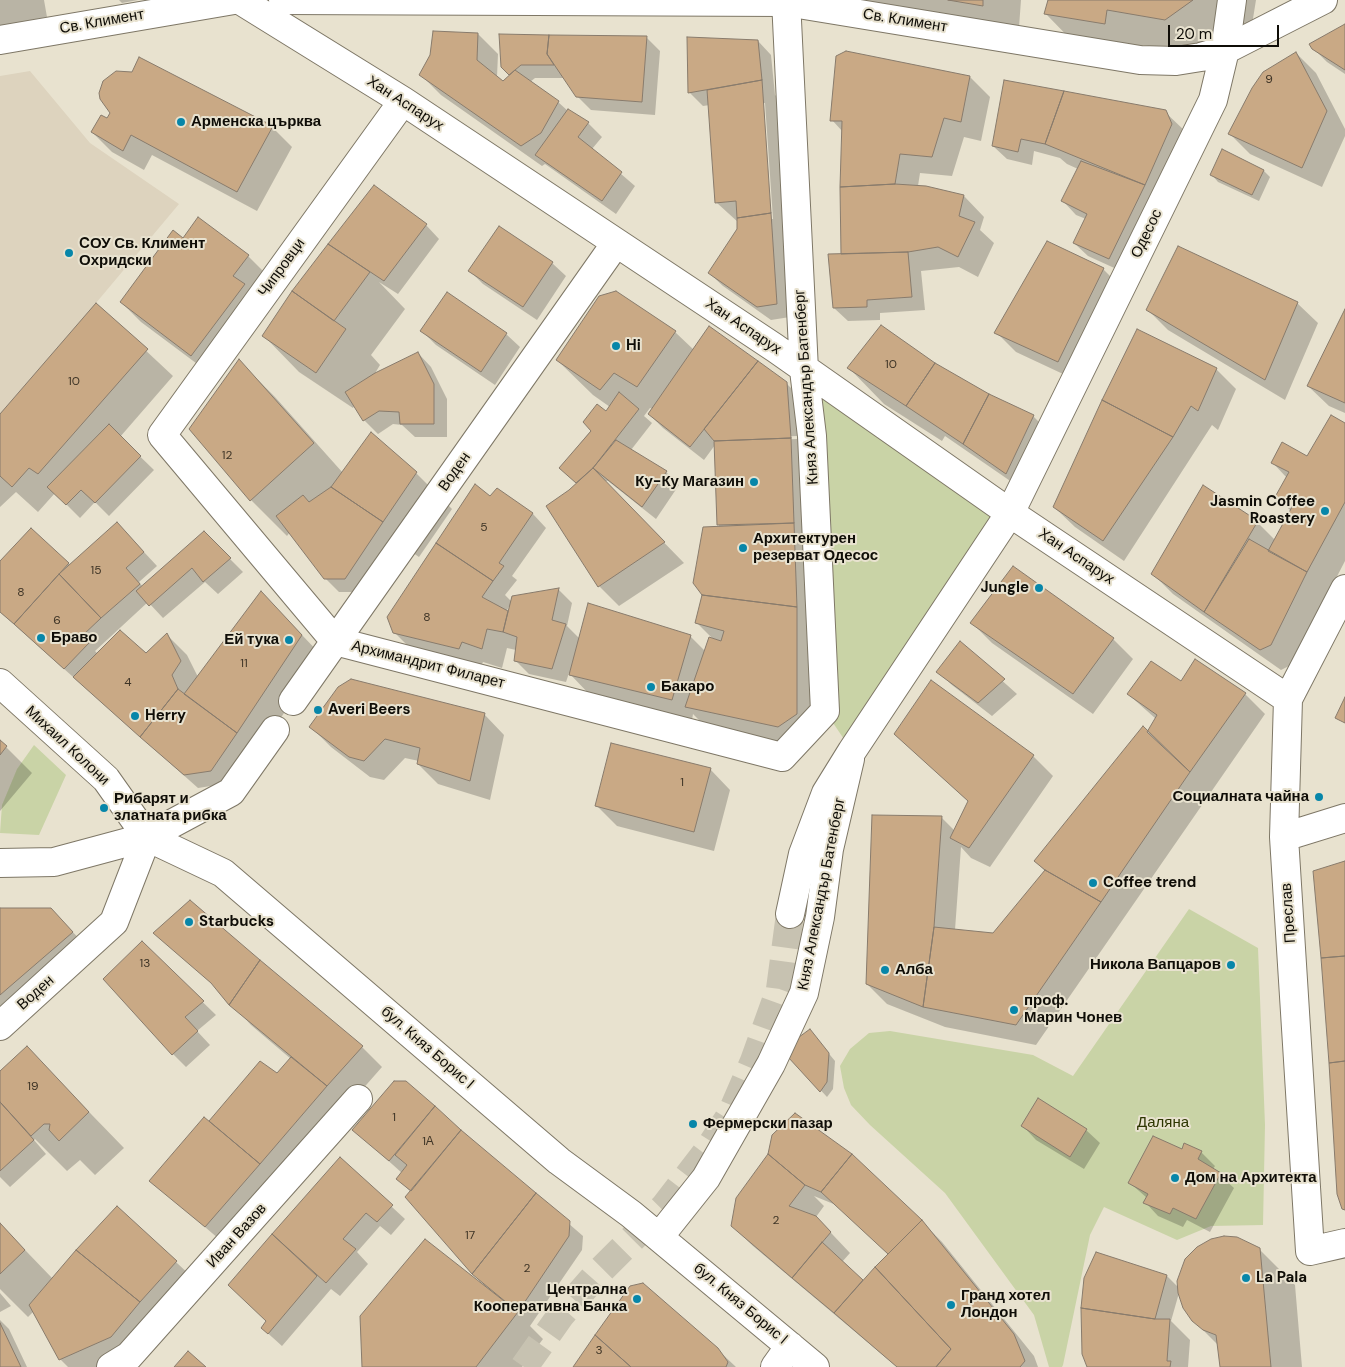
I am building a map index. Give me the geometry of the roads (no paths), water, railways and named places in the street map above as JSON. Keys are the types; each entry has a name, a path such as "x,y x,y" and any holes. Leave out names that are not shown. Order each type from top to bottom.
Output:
{"street":[{"name":"Св. Климент","path":"0,40 234,0"},
{"name":"Хан Аспарух","path":"240,0 403,102 775,348 1010,513 1288,699"},
{"name":"Св. Климент","path":"283,0 786,1 1140,60 1176,61 1225,50"},
{"name":"Одесос","path":"1010,513 1213,100 1225,50 1232,0"},
{"path":"1225,50 1322,0"},
{"name":"Княз Александър Батенберг","path":"782,757 825,711 812,436 804,370 786,1"},
{"name":"Чипровци","path":"162,435 403,102"},
{"name":"Воден","path":"294,701 616,244"},
{"name":"Архимандрит Филарет","path":"162,435 335,641 782,757"},
{"name":"Княз Александър Батенберг","path":"790,914 803,854 826,793 1010,513"},
{"name":"Преслав","path":"1345,589 1288,699 1284,837 1310,1251 1345,1243"},
{"name":"Михаил Колони","path":"0,683 106,779 148,837"},
{"path":"0,863 54,862 148,837 231,792 275,730"},
{"name":"Княз Александър Батенберг","path":"659,1237 706,1178 771,1064 804,993 820,917 829,849 852,751"},
{"path":"1284,837 1345,818"},
{"name":"Воден","path":"0,1026 114,922 148,837"},
{"name":"бул. Княз Борис I","path":"148,837 223,872 559,1161 659,1237 782,1357 815,1367"},
{"name":"Иван Вазов","path":"111,1367 129,1356 358,1099"}],"tunnel":[{"path":"524,1367 561,1315 597,1274 664,1207 708,1150 731,1114 754,1061 780,989 790,914"}],"place":[{"name":"Арменска църква","path":"181,122"},
{"name":"CОУ Св. Климент Охридски","path":"69,253"},
{"name":"Hi","path":"616,346"},
{"name":"Ку-Ку Магазин","path":"754,482"},
{"name":"Jasmin Coffee Roastery","path":"1325,511"},
{"name":"Архитектурен резерват Одесос","path":"743,548"},
{"name":"Jungle","path":"1039,588"},
{"name":"Браво","path":"41,638"},
{"name":"Ей тука","path":"289,640"},
{"name":"Бакаро","path":"651,687"},
{"name":"Averi Beers","path":"318,710"},
{"name":"Herry","path":"135,716"},
{"name":"Социалната чайна","path":"1319,797"},
{"name":"Рибарят и златната рибка","path":"104,808"},
{"name":"Coffee trend","path":"1093,883"},
{"name":"Starbucks","path":"189,922"},
{"name":"Никола Вапцаров","path":"1231,965"},
{"name":"Алба","path":"885,970"},
{"name":"проф. Марин Чонев","path":"1014,1010"},
{"name":"Фермерски пазар","path":"693,1124"},
{"name":"Дом на Архитекта","path":"1175,1178"},
{"name":"La Pala","path":"1246,1278"},
{"name":"Централна Кооперативна Банка","path":"637,1299"},
{"name":"Гранд хотел Лондон","path":"951,1305"}],"park label":[{"name":"Даляна","path":"1163,1123"}]}
